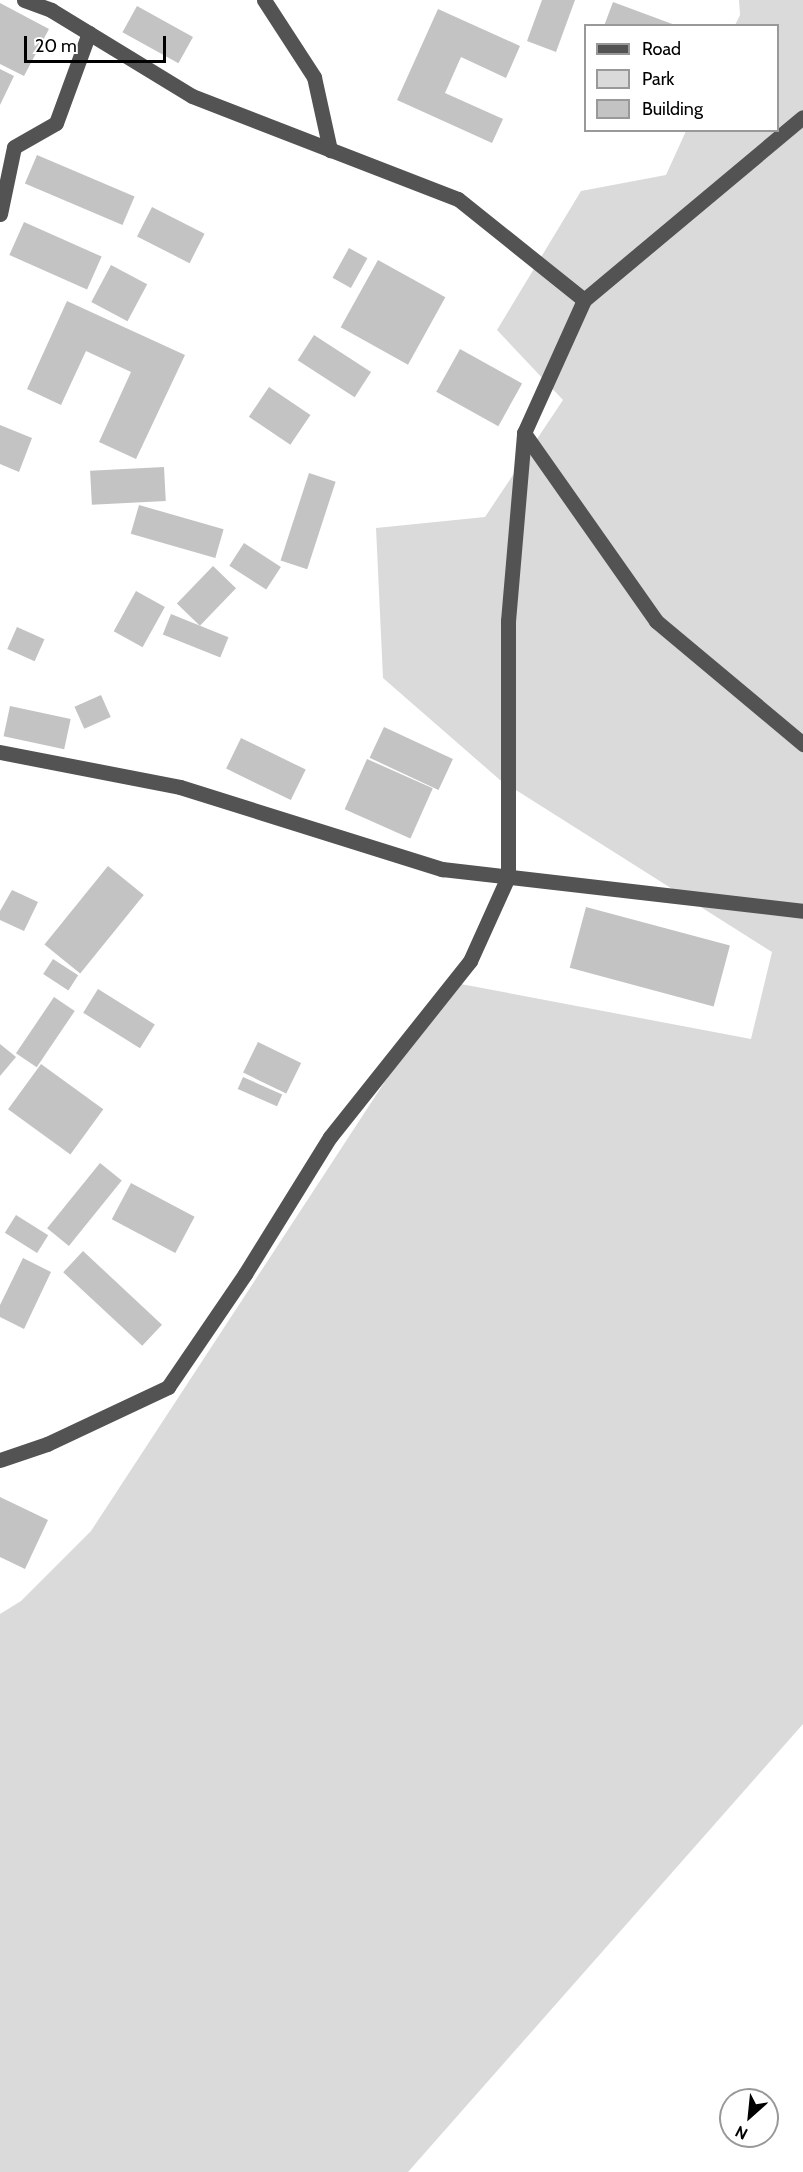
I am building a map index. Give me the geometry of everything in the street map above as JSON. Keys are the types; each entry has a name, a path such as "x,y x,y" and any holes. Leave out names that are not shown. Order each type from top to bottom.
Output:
{"street":[{"path":"24,0 54,5 89,33 192,96 458,199 584,300"},
{"path":"264,0 314,77 330,150"},
{"path":"0,214 14,147 56,123 89,33"},
{"path":"0,1460 47,1444 168,1387 245,1274 330,1137 470,961 508,877 508,621 524,433 584,300 803,117"},
{"path":"524,433 656,621 803,744"},
{"path":"0,752 180,787 442,869 803,911"}],"green space":[{"path":"739,0 803,0 803,1724 408,2172 0,2172 0,1614 21,1601 91,1531 450,982 751,1039 772,952 500,780 383,678 376,528 485,517 563,400 497,330 581,191 666,175 686,132 779,132 779,24 736,24 740,15"}],"building":[{"path":"542,0 575,0 556,52 527,41"},
{"path":"613,2 672,24 605,24"},
{"path":"0,3 49,29 24,76 0,64"},
{"path":"137,6 193,37 178,63 122,32"},
{"path":"438,9 520,46 506,78 461,57 445,93 503,119 492,143 397,100"},
{"path":"0,69 14,76 0,105"},
{"path":"37,155 135,196 122,225 25,184"},
{"path":"152,207 205,234 190,263 137,236"},
{"path":"24,222 102,257 87,289 9,255"},
{"path":"349,248 367,258 351,288 333,278"},
{"path":"378,260 445,297 408,365 341,327"},
{"path":"111,265 147,284 127,321 91,302"},
{"path":"67,301 185,355 136,459 99,442 131,372 86,351 61,405 27,389"},
{"path":"314,335 371,372 355,397 298,360"},
{"path":"460,349 522,383 498,426 436,392"},
{"path":"269,387 310,415 290,445 249,417"},
{"path":"0,425 32,438 19,472 0,464"},
{"path":"164,467 166,501 92,505 90,471"},
{"path":"309,473 336,482 307,569 281,560"},
{"path":"139,505 224,529 215,558 131,534"},
{"path":"244,543 281,567 266,590 229,566"},
{"path":"213,566 236,588 200,626 177,603"},
{"path":"136,591 165,607 143,647 114,631"},
{"path":"171,614 228,637 220,658 163,634"},
{"path":"17,627 44,639 35,661 7,649"},
{"path":"101,695 111,717 84,729 75,707"},
{"path":"10,706 71,719 64,749 4,736"},
{"path":"384,727 453,759 439,790 370,758"},
{"path":"241,738 306,770 291,800 226,769"},
{"path":"367,759 433,788 410,839 345,809"},
{"path":"108,866 144,895 80,973 44,944"},
{"path":"12,890 38,902 24,931 0,920 0,911"},
{"path":"586,907 730,946 714,1006 570,968"},
{"path":"53,959 78,975 68,990 43,974"},
{"path":"98,989 155,1025 140,1048 83,1013"},
{"path":"54,997 75,1011 37,1067 16,1053"},
{"path":"258,1042 301,1063 286,1094 243,1073"},
{"path":"0,1044 16,1057 0,1076"},
{"path":"41,1064 103,1109 70,1155 8,1109"},
{"path":"243,1077 282,1094 277,1106 238,1089"},
{"path":"100,1163 122,1181 69,1246 47,1228"},
{"path":"131,1183 195,1217 175,1253 112,1219"},
{"path":"16,1215 48,1235 37,1253 5,1233"},
{"path":"83,1251 162,1325 142,1346 63,1272"},
{"path":"23,1258 51,1272 24,1329 0,1317 0,1305"},
{"path":"0,1497 48,1520 25,1569 0,1557"}]}
